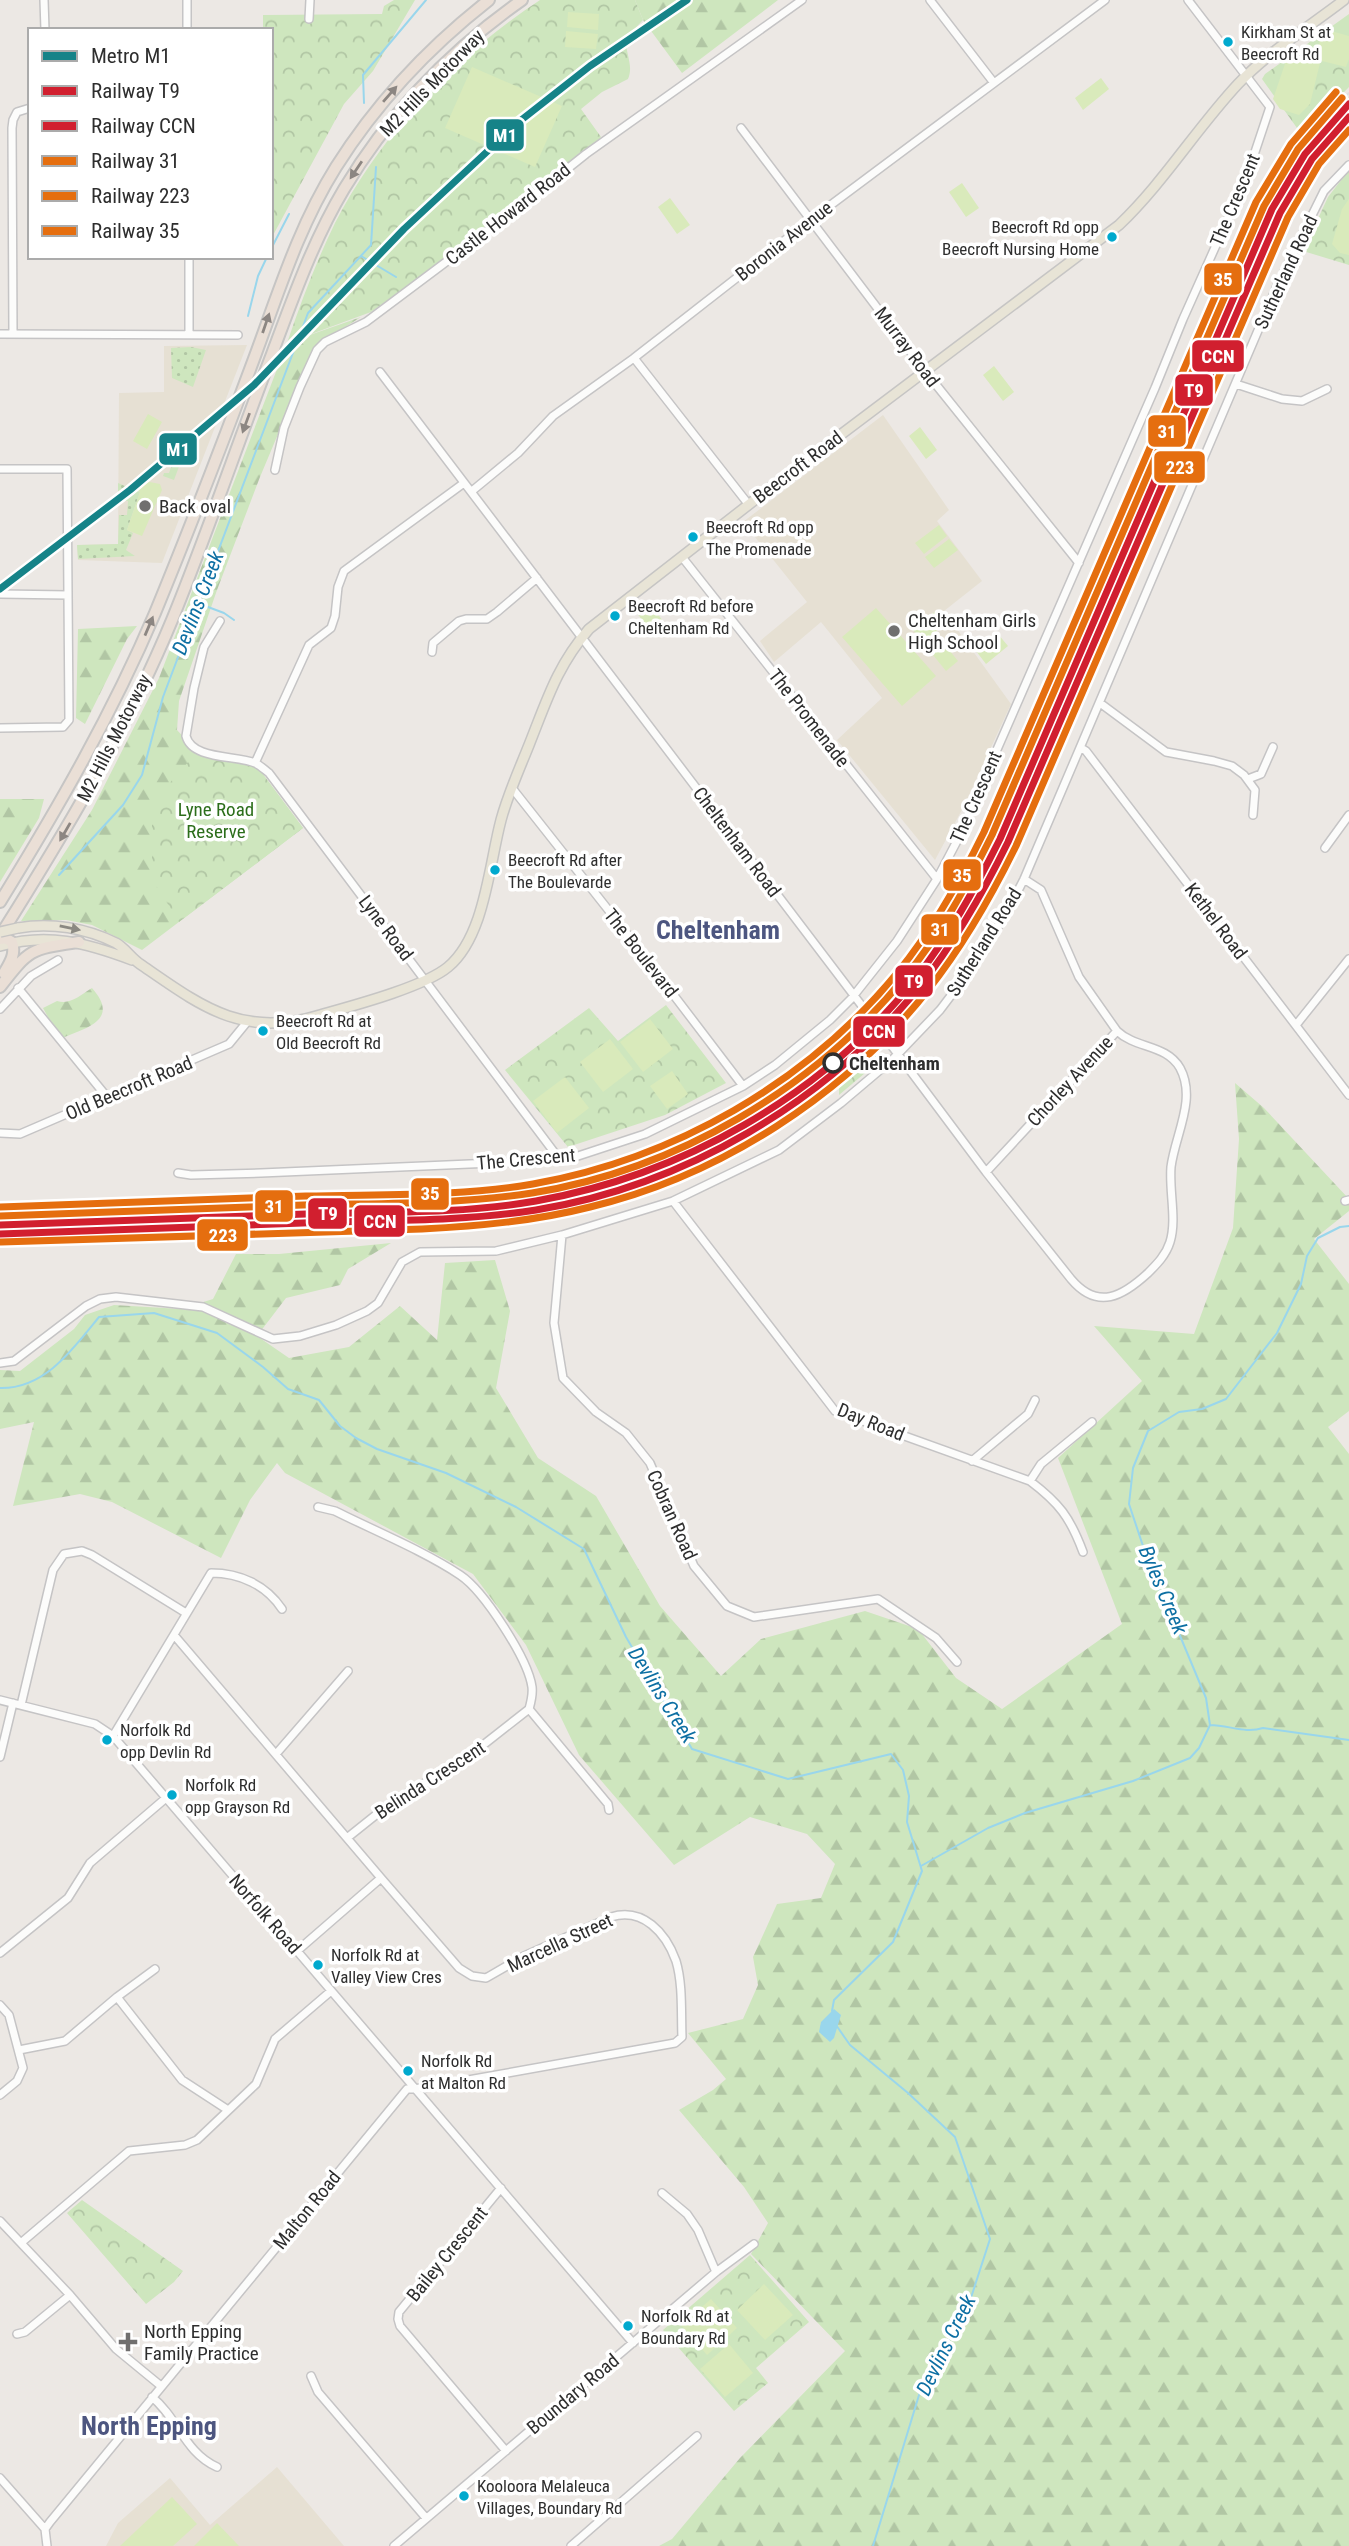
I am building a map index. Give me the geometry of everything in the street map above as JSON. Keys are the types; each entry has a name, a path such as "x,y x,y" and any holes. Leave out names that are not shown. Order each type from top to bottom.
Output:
{"highway":[{"name":"M2 Hills Motorway","path":"0,902 80,770 142,641 311,211 336,167 380,106 434,47 489,0"},
{"name":"M2 Hills Motorway","path":"0,978 14,954 6,939 149,673 190,573 306,266 337,201 358,167 405,106 473,37 522,0"},
{"path":"0,987 13,969 33,951 79,942"}],"main road":[{"name":"Beecroft Road","path":"0,946 18,928 62,926 97,935 119,945 136,962 224,1016 247,1022 272,1024 297,1021 426,980 450,966 462,953 473,934 512,788 557,674 581,638 604,616 1119,225 1141,204 1245,77 1344,0"},
{"name":"Beecroft Road","path":"6,939 79,942 136,962"}],"street":[{"path":"44,0 44,28"},
{"path":"187,0 187,28"},
{"path":"309,19 310,0"},
{"name":"Castle Howard Road","path":"275,470 284,428 300,387 317,350 325,342 366,322 586,154 802,0"},
{"path":"930,0 994,83"},
{"name":"Boronia Avenue","path":"472,491 518,453 553,416 634,358 809,221 1105,0"},
{"path":"1188,0 1245,77"},
{"name":"The Crescent","path":"178,1173 261,1174 560,1160 586,1154 645,1134 743,1086 794,1050 830,1020 854,995 897,941 937,879 976,800 1182,319 1247,176 1270,107 1245,77"},
{"path":"13,334 12,128 18,112 28,109"},
{"name":"Murray Road","path":"741,128 809,221 1079,563"},
{"name":"Sutherland Road","path":"0,1363 14,1362 86,1306 100,1299 116,1297 203,1307 273,1339 300,1336 336,1325 378,1303 402,1262 420,1252 496,1251 562,1235 673,1201 779,1150 841,1103 898,1053 940,1010 962,981 998,927 1024,879 1277,286 1324,191 1349,165"},
{"path":"189,259 189,335"},
{"path":"0,334 238,335"},
{"path":"634,358 749,505"},
{"name":"Cheltenham Road","path":"380,372 986,1172 1076,1285 1088,1294 1105,1297 1116,1296 1132,1288 1162,1259 1170,1243 1171,1168 1188,1093 1181,1069 1171,1057 1157,1049 1129,1040 1117,1031"},
{"path":"1236,384 1282,399 1302,401 1327,389"},
{"path":"0,469 67,470 69,720 63,727 0,728"},
{"path":"220,621 204,647 186,736 188,744 197,750 255,763 309,645 331,628 338,587 344,571 464,482"},
{"name":"The Promenade","path":"682,557 937,879"},
{"path":"432,652 433,643 459,621 487,618 537,578"},
{"path":"0,594 68,594"},
{"path":"1100,703 1166,752 1225,764 1239,770 1256,792 1253,815"},
{"path":"1248,779 1261,775 1273,747"},
{"name":"Kethel Road","path":"1081,748 1086,751 1349,1096"},
{"name":"Lyne Road","path":"255,763 269,773 560,1160"},
{"name":"The Boulevard","path":"512,788 743,1086"},
{"path":"1325,848 1349,815"},
{"name":"Chorley Avenue","path":"986,1172 1117,1031 1079,977 1041,890 1024,879"},
{"path":"1296,1025 1349,959"},
{"path":"0,1009 31,976 58,960"},
{"path":"18,988 107,1097"},
{"name":"Old Beecroft Road","path":"0,1133 20,1134 229,1044 247,1022"},
{"name":"Day Road","path":"673,1201 835,1411 1030,1481 1072,1522 1083,1552"},
{"name":"Cobran Road","path":"562,1235 554,1323 564,1378 596,1412 626,1433 650,1463 694,1566 727,1606 754,1617 878,1600 936,1637 957,1662"},
{"path":"972,1461 1028,1414 1035,1400"},
{"path":"1030,1481 1041,1464 1092,1422"},
{"path":"318,1507 335,1511 447,1568 471,1584 509,1635 524,1663 532,1687 530,1709 608,1804 609,1810"},
{"path":"0,1757 53,1570 64,1554 82,1551 92,1555 186,1613"},
{"path":"113,1736 211,1573 228,1573 246,1578 275,1599 282,1609"},
{"path":"174,1635 382,1878 297,1951"},
{"path":"276,1754 348,1671"},
{"name":"Norfolk Road","path":"0,1700 95,1724 113,1736 633,2343"},
{"name":"Belinda Crescent","path":"347,1838 392,1801 464,1760 530,1709"},
{"path":"0,1953 68,1898 90,1863 166,1798"},
{"name":"Marcella Street","path":"382,1878 459,1968 480,1978 492,1976 524,1956 611,1917 625,1915 644,1919 662,1934 676,1961 682,2037 675,2043"},
{"path":"19,2050 65,2040 155,1969"},
{"path":"22,2242 123,2154 135,2149 191,2143 197,2140 256,2084 275,2039 331,1991"},
{"path":"117,1997 182,2080 228,2110"},
{"path":"0,2005 9,2015 23,2068 21,2076 0,2095"},
{"name":"Malton Road","path":"46,2529 407,2089 675,2043"},
{"name":"Bailey Crescent","path":"501,2188 399,2312 397,2319 400,2326 506,2451"},
{"path":"662,2193 687,2214 698,2230 716,2272"},
{"path":"0,2221 22,2242 116,2349 161,2386"},
{"name":"Boundary Road","path":"394,2546 716,2272 754,2244"},
{"path":"17,2334 25,2332 70,2295"},
{"path":"311,2376 318,2392 426,2518"},
{"path":"152,2397 204,2461 217,2466"},
{"path":"570,2546 697,2436"},
{"path":"0,2478 46,2529 47,2546"}],"shaded area":[{"path":"247,345 162,563 78,560 77,545 118,544 119,393 164,392 164,346"},
{"name":"Cheltenham Girls High School","path":"883,415 949,510 937,521 982,581 944,611 1011,704 965,804 935,860 837,740 882,698 821,622 774,662 760,641 807,602 743,522"},
{"path":"277,2467 344,2546 106,2546 118,2523 170,2478 210,2525"}],"green space":[{"path":"394,0 415,0 373,71 344,104 273,235 273,28 263,28 263,15 382,14 384,6"},
{"path":"540,0 635,0 643,20 626,38 630,69 628,79 602,92 581,109 601,137 586,154 522,205 371,312 287,343 321,252 335,223 375,158 423,99 450,71"},
{"path":"635,0 778,0 682,73 643,20"},
{"path":"568,12 599,14 598,30 567,27"},
{"path":"1349,14 1349,87 1302,135 1262,79 1265,74"},
{"path":"1324,29 1349,36 1349,59 1346,67 1314,59"},
{"path":"566,31 598,34 596,49 565,47"},
{"path":"1288,55 1320,63 1310,104 1299,115 1280,109 1273,99"},
{"path":"472,67 562,106 535,167 445,128"},
{"path":"1101,78 1109,89 1083,110 1075,98"},
{"path":"1349,170 1349,265 1303,251 1328,197"},
{"path":"962,183 979,208 966,217 949,192"},
{"path":"670,198 690,225 677,234 658,207"},
{"path":"1349,199 1349,255 1340,253 1332,244 1342,209"},
{"path":"361,317 315,346 260,477 179,701 177,730 190,744 259,769 303,828 142,950 92,925 66,920 21,921 92,810 159,678 287,343"},
{"path":"191,347 206,350 193,387 172,378 171,348"},
{"path":"994,366 1014,392 1003,401 983,375"},
{"path":"148,414 162,422 147,449 133,441"},
{"path":"920,427 937,450 926,459 909,436"},
{"path":"178,437 190,437 174,480 163,476 164,473 169,473 172,464 165,461 167,457 171,459"},
{"name":"Back oval","path":"134,479 160,484 162,490 142,536 127,530 140,492 130,487"},
{"path":"118,483 140,492 127,530 133,533 126,550 135,556 78,559 77,545 118,544 119,515 127,515 128,501 118,501"},
{"path":"939,525 947,536 924,554 915,543"},
{"path":"949,539 958,550 934,568 925,557"},
{"path":"647,600 666,625 653,635 634,609"},
{"path":"876,608 936,676 902,706 842,637"},
{"path":"937,610 947,622 923,642 913,630"},
{"path":"137,626 127,639 85,724 76,718 78,629"},
{"path":"998,634 1008,646 986,664 976,651"},
{"path":"941,640 958,661 946,671 929,650"},
{"name":"Lyne Road Reserve","path":"221,756 259,769 303,828 179,922 152,879 152,803 190,760"},
{"path":"0,799 44,799 39,818 0,882"},
{"path":"92,988 103,1008 101,1016 89,1027 60,1039 43,1008 57,1001 71,1000"},
{"path":"666,1005 726,1083 665,1115 568,1147 505,1070 589,1008 618,1041"},
{"path":"650,1019 673,1049 643,1072 620,1042"},
{"path":"610,1039 633,1069 603,1092 580,1062"},
{"path":"876,1051 884,1057 839,1095 839,1082"},
{"path":"672,1071 688,1094 667,1109 650,1086"},
{"path":"565,1077 589,1108 557,1133 533,1101"},
{"path":"1235,1083 1264,1108 1349,1199 1349,1211 1314,1239 1349,1284 1349,1411 1328,1427 1349,1454 1349,2546 659,2546 672,2539 740,2458 845,2351 751,2254 768,2223 744,2187 679,2110 726,2079 688,2033 743,2019 758,1985 753,1957 777,1904 821,1898 835,1864 807,1834 750,1817 674,1865 579,1755 526,1645 473,1574 285,1473 277,1463 250,1500 221,1558 112,1502 80,1494 13,1506 34,1422 0,1429 0,1370 20,1371 74,1329 85,1315 114,1305 181,1309 213,1299 236,1254 279,1254 391,1243 348,1269 340,1285 286,1298 257,1336 289,1358 349,1347 400,1306 437,1340 445,1263 495,1260 510,1311 496,1388 538,1458 596,1496 660,1606 721,1676 761,1639 865,1611 918,1629 956,1678 1002,1709 1122,1624 1058,1458 1142,1381 1094,1326 1194,1334 1233,1228 1239,1139"},
{"path":"82,2200 183,2271 174,2282 146,2304 67,2213"},
{"path":"750,2255 809,2322 756,2368 768,2383 734,2411 663,2330"},
{"path":"764,2284 793,2315 765,2340 737,2310"},
{"path":"711,2299 737,2328 707,2355 681,2325"},
{"path":"729,2344 753,2373 725,2397 700,2369"},
{"path":"172,2497 197,2524 173,2546 120,2546"},
{"path":"217,2523 239,2546 194,2546"}],"water":[{"path":"834,2009 841,2015 834,2038 830,2042 819,2032 821,2022"}],"waterway":[{"name":"Devlins Creek","path":"364,103 363,75 426,0"},
{"name":"Devlins Creek","path":"59,875 123,805 142,775 163,697 308,313 371,245 376,167"},
{"path":"273,245 289,214"},
{"path":"361,256 396,277"},
{"path":"248,316 258,276 266,259"},
{"path":"200,604 234,620"},
{"name":"Byles Creek","path":"921,1866 988,1828 1025,1813 1133,1781 1190,1758 1199,1748 1210,1725 1206,1698 1178,1631 1172,1608 1156,1585 1129,1504 1133,1468 1148,1431 1179,1412 1202,1409 1226,1399 1277,1333 1301,1284 1307,1256 1318,1238 1340,1227 1349,1226"},
{"name":"Devlins Creek","path":"0,1388 31,1382 57,1365 99,1317 154,1313 217,1333 288,1389 319,1400 340,1426 356,1438 377,1449 446,1473 516,1507 584,1549 626,1637 692,1749 788,1779 891,1754 903,1770 909,1796 907,1822 922,1871 893,1942 834,2000 832,2011"},
{"path":"1210,1725 1250,1730 1263,1728 1349,1740"},
{"name":"Devlins Creek","path":"836,2025 850,2045 908,2093 955,2137 990,2239 966,2313 923,2382 873,2546"}],"railway":[{"path":"0,1217 447,1203 549,1190 595,1179 680,1145 763,1096 849,1031 915,966 943,927 967,886 1009,801 1265,205 1302,145 1349,93"}],"metro line":[{"name":"M1","path":"0,589 130,490 254,385 404,229 520,121 590,66 687,0"}],"rail line":[{"name":"35","path":"0,1207 448,1193 533,1184 637,1156 686,1135 734,1110 780,1081 822,1048 862,1012 911,956 965,869 984,832 1256,202 1291,144 1336,92"},
{"name":"31","path":"0,1216 446,1202 532,1193 586,1182 689,1144 738,1118 829,1055 869,1017 918,961 953,909 973,872 992,835 1264,206 1298,149 1342,98"},
{"name":"T9","path":"0,1225 422,1212 536,1201 590,1189 695,1151 744,1125 791,1095 835,1061 876,1023 913,982 949,931 981,876 1000,839 1272,209 1305,154 1349,104"},
{"name":"CCN","path":"0,1234 449,1219 536,1210 591,1198 645,1181 697,1159 748,1133 796,1102 841,1067 883,1028 920,986 957,935 989,880 1008,842 1280,213 1312,159 1349,117"},
{"name":"223","path":"1,1242 422,1229 549,1216 638,1193 686,1175 777,1126 819,1097 895,1028 928,990 965,939 997,884 1016,846 1288,217 1319,164 1349,130"}],"place":[{"name":"Kirkham St at Beecroft Rd","path":"1228,42"},
{"name":"Beecroft Rd opp Beecroft Nursing Home","path":"1112,237"},
{"name":"Back oval","path":"145,506"},
{"name":"Beecroft Rd opp The Promenade","path":"693,537"},
{"name":"Beecroft Rd before Cheltenham Rd","path":"615,616"},
{"name":"Cheltenham Girls High School","path":"894,631"},
{"name":"Beecroft Rd after The Boulevarde","path":"495,870"},
{"name":"Beecroft Rd at Old Beecroft Rd","path":"263,1031"},
{"name":"Cheltenham","path":"833,1063"},
{"name":"Norfolk Rd opp Devlin Rd","path":"107,1740"},
{"name":"Norfolk Rd opp Grayson Rd","path":"172,1795"},
{"name":"Norfolk Rd at Valley View Cres","path":"318,1965"},
{"name":"Norfolk Rd at Malton Rd","path":"408,2071"},
{"name":"Norfolk Rd at Boundary Rd","path":"628,2326"},
{"name":"North Epping Family Practice","path":"128,2342"},
{"name":"Kooloora Melaleuca Villages, Boundary Rd","path":"464,2496"}],"district":[{"name":"Cheltenham","path":"718,930"},
{"name":"North Epping","path":"149,2426"}]}
